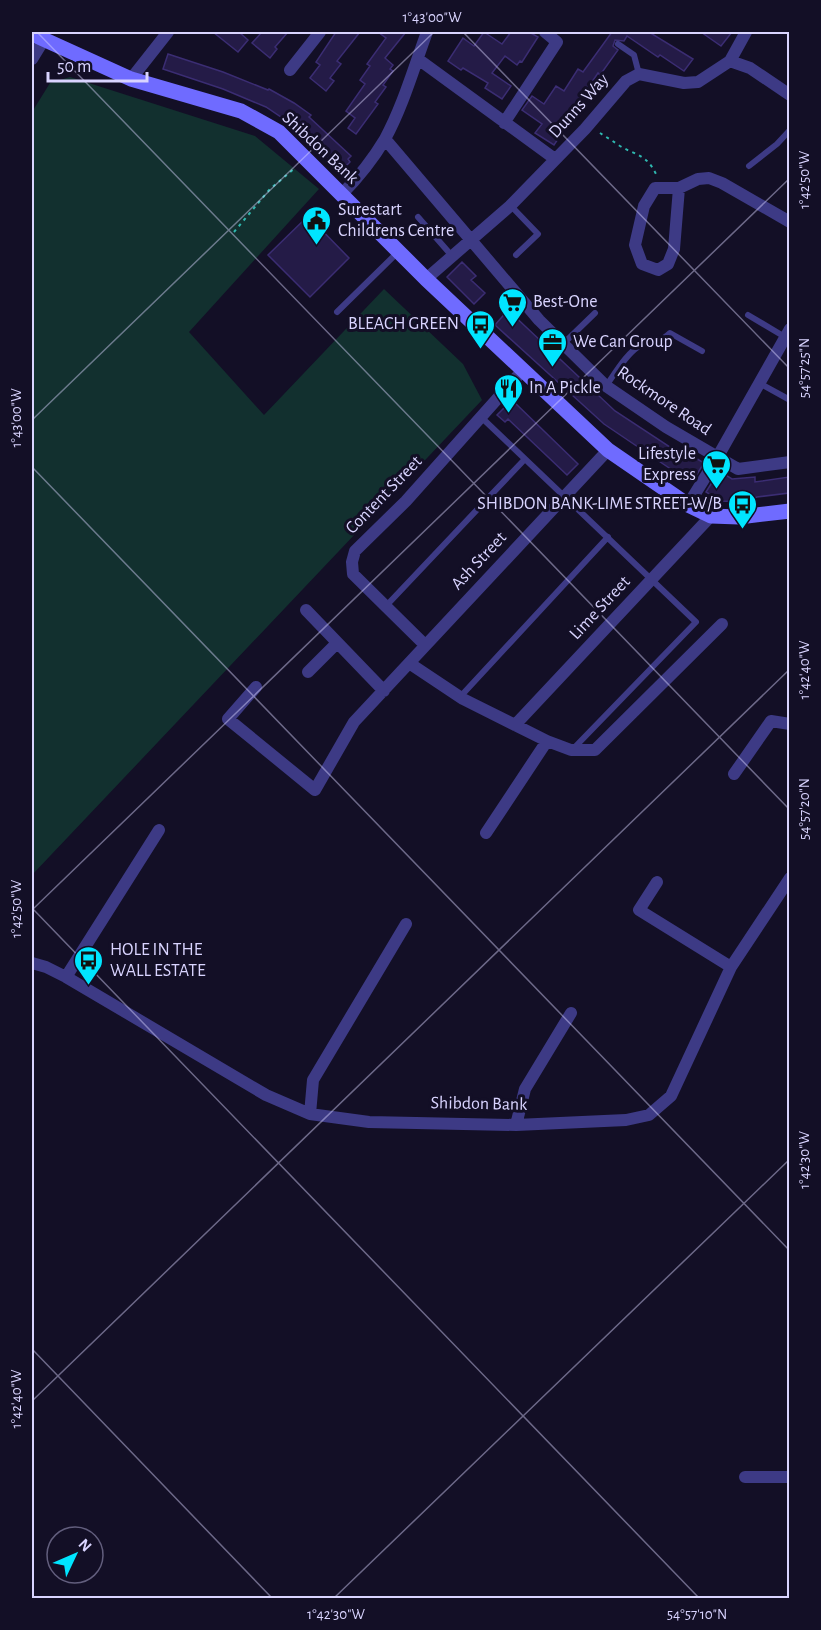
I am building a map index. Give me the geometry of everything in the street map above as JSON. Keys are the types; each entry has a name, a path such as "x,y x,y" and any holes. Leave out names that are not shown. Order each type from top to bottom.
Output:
{"street":[{"path":"131,79 168,32"},
{"path":"290,69 320,32"},
{"path":"342,194 355,181 384,140 427,32"},
{"path":"504,123 557,42 545,32"},
{"path":"747,32 730,61 750,68 789,95"},
{"path":"32,59 37,37"},
{"name":"Shibdon Bank","path":"37,37 131,79 222,104 257,118 279,132 398,252 608,450 688,505 711,516 739,517 789,511"},
{"path":"418,59 555,159"},
{"name":"Dunns Way","path":"426,279 510,206 585,129 626,81 639,74 684,83 698,82 730,61"},
{"name":"Rockmore Road","path":"384,140 539,320 606,386 666,428 738,469 789,462"},
{"path":"679,188 674,249 668,264 658,270 642,264 635,246 644,206 655,188 679,188 698,179 709,178 722,183 789,222"},
{"path":"688,505 787,333"},
{"name":"Content Street","path":"425,645 353,574 352,562 355,551 406,501 523,370"},
{"name":"Ash Street","path":"256,687 228,719 315,790 354,722 608,450"},
{"name":"Lime Street","path":"515,725 711,516"},
{"path":"306,610 384,691"},
{"path":"409,663 460,697 547,741 571,750 595,750 722,624"},
{"path":"308,672 337,643"},
{"path":"734,774 771,721 789,724"},
{"path":"486,832 547,741"},
{"path":"66,977 159,830"},
{"name":"Shibdon Bank","path":"32,963 66,977 266,1095 310,1114 369,1122 516,1125 626,1120 649,1115 671,1096 731,967 789,878"},
{"path":"657,882 639,910 731,967"},
{"path":"310,1114 313,1080 406,924"},
{"path":"516,1125 525,1089 571,1013"},
{"path":"745,1477 789,1477"}],"lane":[{"path":"618,44 634,55 639,74"},
{"path":"749,166 777,144 789,130"},
{"path":"510,206 538,234 516,255"},
{"path":"418,217 452,256"},
{"path":"337,312 398,252"},
{"path":"563,344 594,314"},
{"path":"748,315 787,333"},
{"path":"606,386 624,361 639,346 660,342 670,333 702,351"},
{"path":"759,383 789,400"},
{"path":"481,417 696,622 571,750"},
{"path":"386,606 525,459"},
{"path":"460,697 608,537"}],"path":[{"path":"585,129 601,133 619,145 641,155 651,164 659,180 655,188"},
{"path":"234,232 270,189 306,159"}],"green space":[{"path":"70,77 255,136 319,189 189,332 264,415 384,289 463,364 482,400 32,875 32,112 50,83"}],"building":[{"path":"213,32 239,32 248,40 238,52"},
{"path":"262,32 288,32 275,47 277,49 270,58 252,43"},
{"path":"336,32 360,32 337,61 341,64 330,78 334,81 326,91 310,78 320,65 316,62"},
{"path":"378,32 406,32 385,58 393,65 390,69 393,71 383,85 386,87 375,102 378,104 356,134 348,128 355,118 346,111 365,84 360,80 370,66 367,64 386,38"},
{"path":"484,32 502,44 511,32 529,32 538,37 522,62 520,61 517,65 505,56 492,73 511,86 502,99 485,88 488,83 448,61 463,38 474,46"},
{"path":"612,32 649,32 693,59 684,71 627,36 624,41 615,40 613,46 618,50 600,75 598,73 579,101 561,128 564,130 554,145 535,133 542,124 522,110 532,96 544,104 556,86 564,91 578,69 583,72"},
{"path":"701,32 732,32 721,46"},
{"path":"168,54 269,89 294,103 311,115 309,117 351,156 348,159 350,162 343,169 341,167 339,169 300,130 266,107 223,89 163,69"},
{"path":"308,216 349,258 310,297 268,255"},
{"path":"462,262 476,276 471,280 485,293 474,304 447,277"},
{"path":"508,310 615,411 691,461 694,457 704,463 694,479 687,480 604,424 495,325"},
{"path":"512,400 578,464 567,475 508,419 505,422 497,415"},
{"path":"719,471 732,479 755,477 755,482 789,477 789,493 757,497 744,502 721,501 706,492"}],"place":[{"name":"Surestart Childrens Centre","path":"317,246"},
{"name":"Best-One","path":"512,328"},
{"name":"BLEACH GREEN","path":"480,350"},
{"name":"We Can Group","path":"552,368"},
{"name":"In A Pickle","path":"508,414"},
{"name":"Lifestyle Express","path":"717,490"},
{"name":"SHIBDON BANK-LIME STREET-W/B","path":"743,530"},
{"name":"HOLE IN THE WALL ESTATE","path":"89,986"}]}
